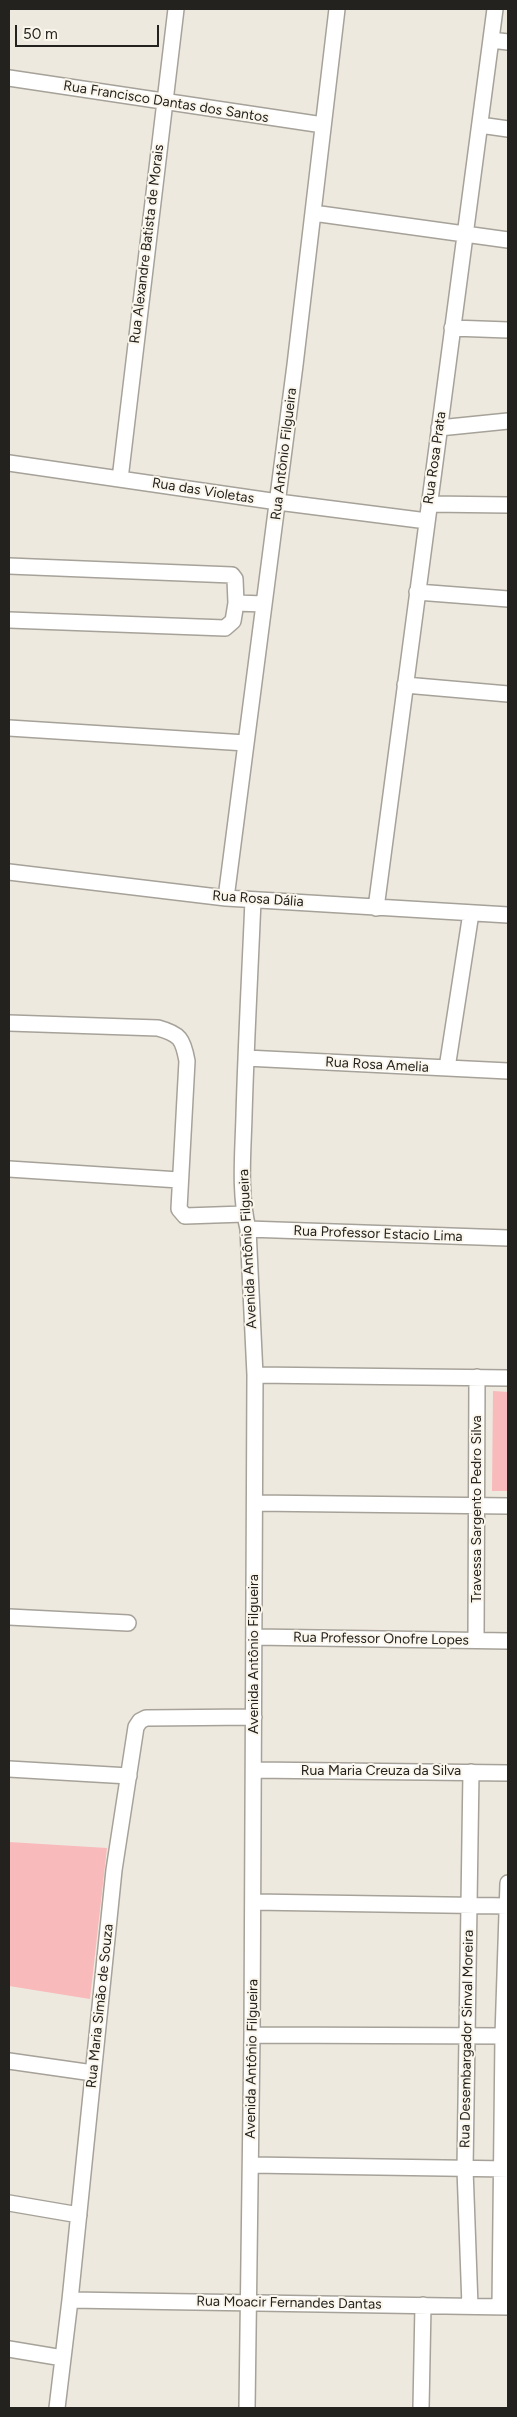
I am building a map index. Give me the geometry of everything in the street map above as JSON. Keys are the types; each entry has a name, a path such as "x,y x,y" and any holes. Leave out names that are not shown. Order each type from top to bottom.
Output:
{"street":[{"name":"Rua Alexandre Batista de Morais","path":"120,479 163,103 176,9"},
{"name":"Rua Antônio Filgueira","path":"226,898 278,502 337,9"},
{"name":"Rua Rosa Prata","path":"376,908 495,9"},
{"path":"491,40 508,42"},
{"name":"Rua Francisco Dantas dos Santos","path":"9,78 163,103 323,125"},
{"path":"480,125 508,130"},
{"path":"313,213 508,240"},
{"path":"452,328 508,330"},
{"path":"439,428 508,421"},
{"name":"Rua das Violetas","path":"9,463 278,502 427,521"},
{"path":"429,504 508,505"},
{"path":"9,566 232,575 236,579 236,603 233,621 225,628 9,620"},
{"path":"417,592 508,599"},
{"path":"236,603 264,604"},
{"path":"405,684 508,694"},
{"path":"9,728 246,743"},
{"name":"Rua Rosa Dália","path":"9,872 226,898 508,915"},
{"name":"Avenida Antônio Filgueira","path":"247,2408 252,2035 255,1375 248,1229 244,1214 242,1188 254,900"},
{"path":"447,1068 471,913"},
{"path":"9,1023 158,1028 171,1032 180,1038 187,1061 179,1180 179,1209 181,1214 185,1216 244,1214"},
{"name":"Rua Rosa Amelia","path":"246,1058 508,1071"},
{"path":"9,1170 179,1180"},
{"name":"Rua Professor Estacio Lima","path":"248,1229 508,1238"},
{"path":"255,1375 508,1378"},
{"name":"Travessa Sargento Pedro Silva","path":"476,1640 477,1378"},
{"path":"255,1503 508,1506"},
{"path":"9,1617 128,1623"},
{"name":"Rua Professor Onofre Lopes","path":"254,1637 508,1641"},
{"name":"Rua Maria Simão de Souza","path":"57,2408 70,2300 114,1870 136,1727 142,1719 254,1717"},
{"path":"9,1769 129,1776"},
{"name":"Rua Maria Creuza da Silva","path":"254,1770 508,1773"},
{"name":"Rua Desembargador Sinval Moreira","path":"470,2306 465,2169 472,1772"},
{"path":"504,2306 508,1883"},
{"path":"253,1902 508,1906"},
{"path":"252,2035 506,2036"},
{"path":"9,2061 93,2073"},
{"path":"250,2165 506,2169"},
{"path":"9,2203 79,2215"},
{"name":"Rua Moacir Fernandes Dantas","path":"70,2300 504,2306"},
{"path":"421,2408 423,2305"},
{"path":"9,2349 63,2358"}],"shaded area":[{"path":"493,1391 508,1392 508,1491 492,1491"},
{"path":"9,1842 107,1848 90,1999 9,1986"}]}
